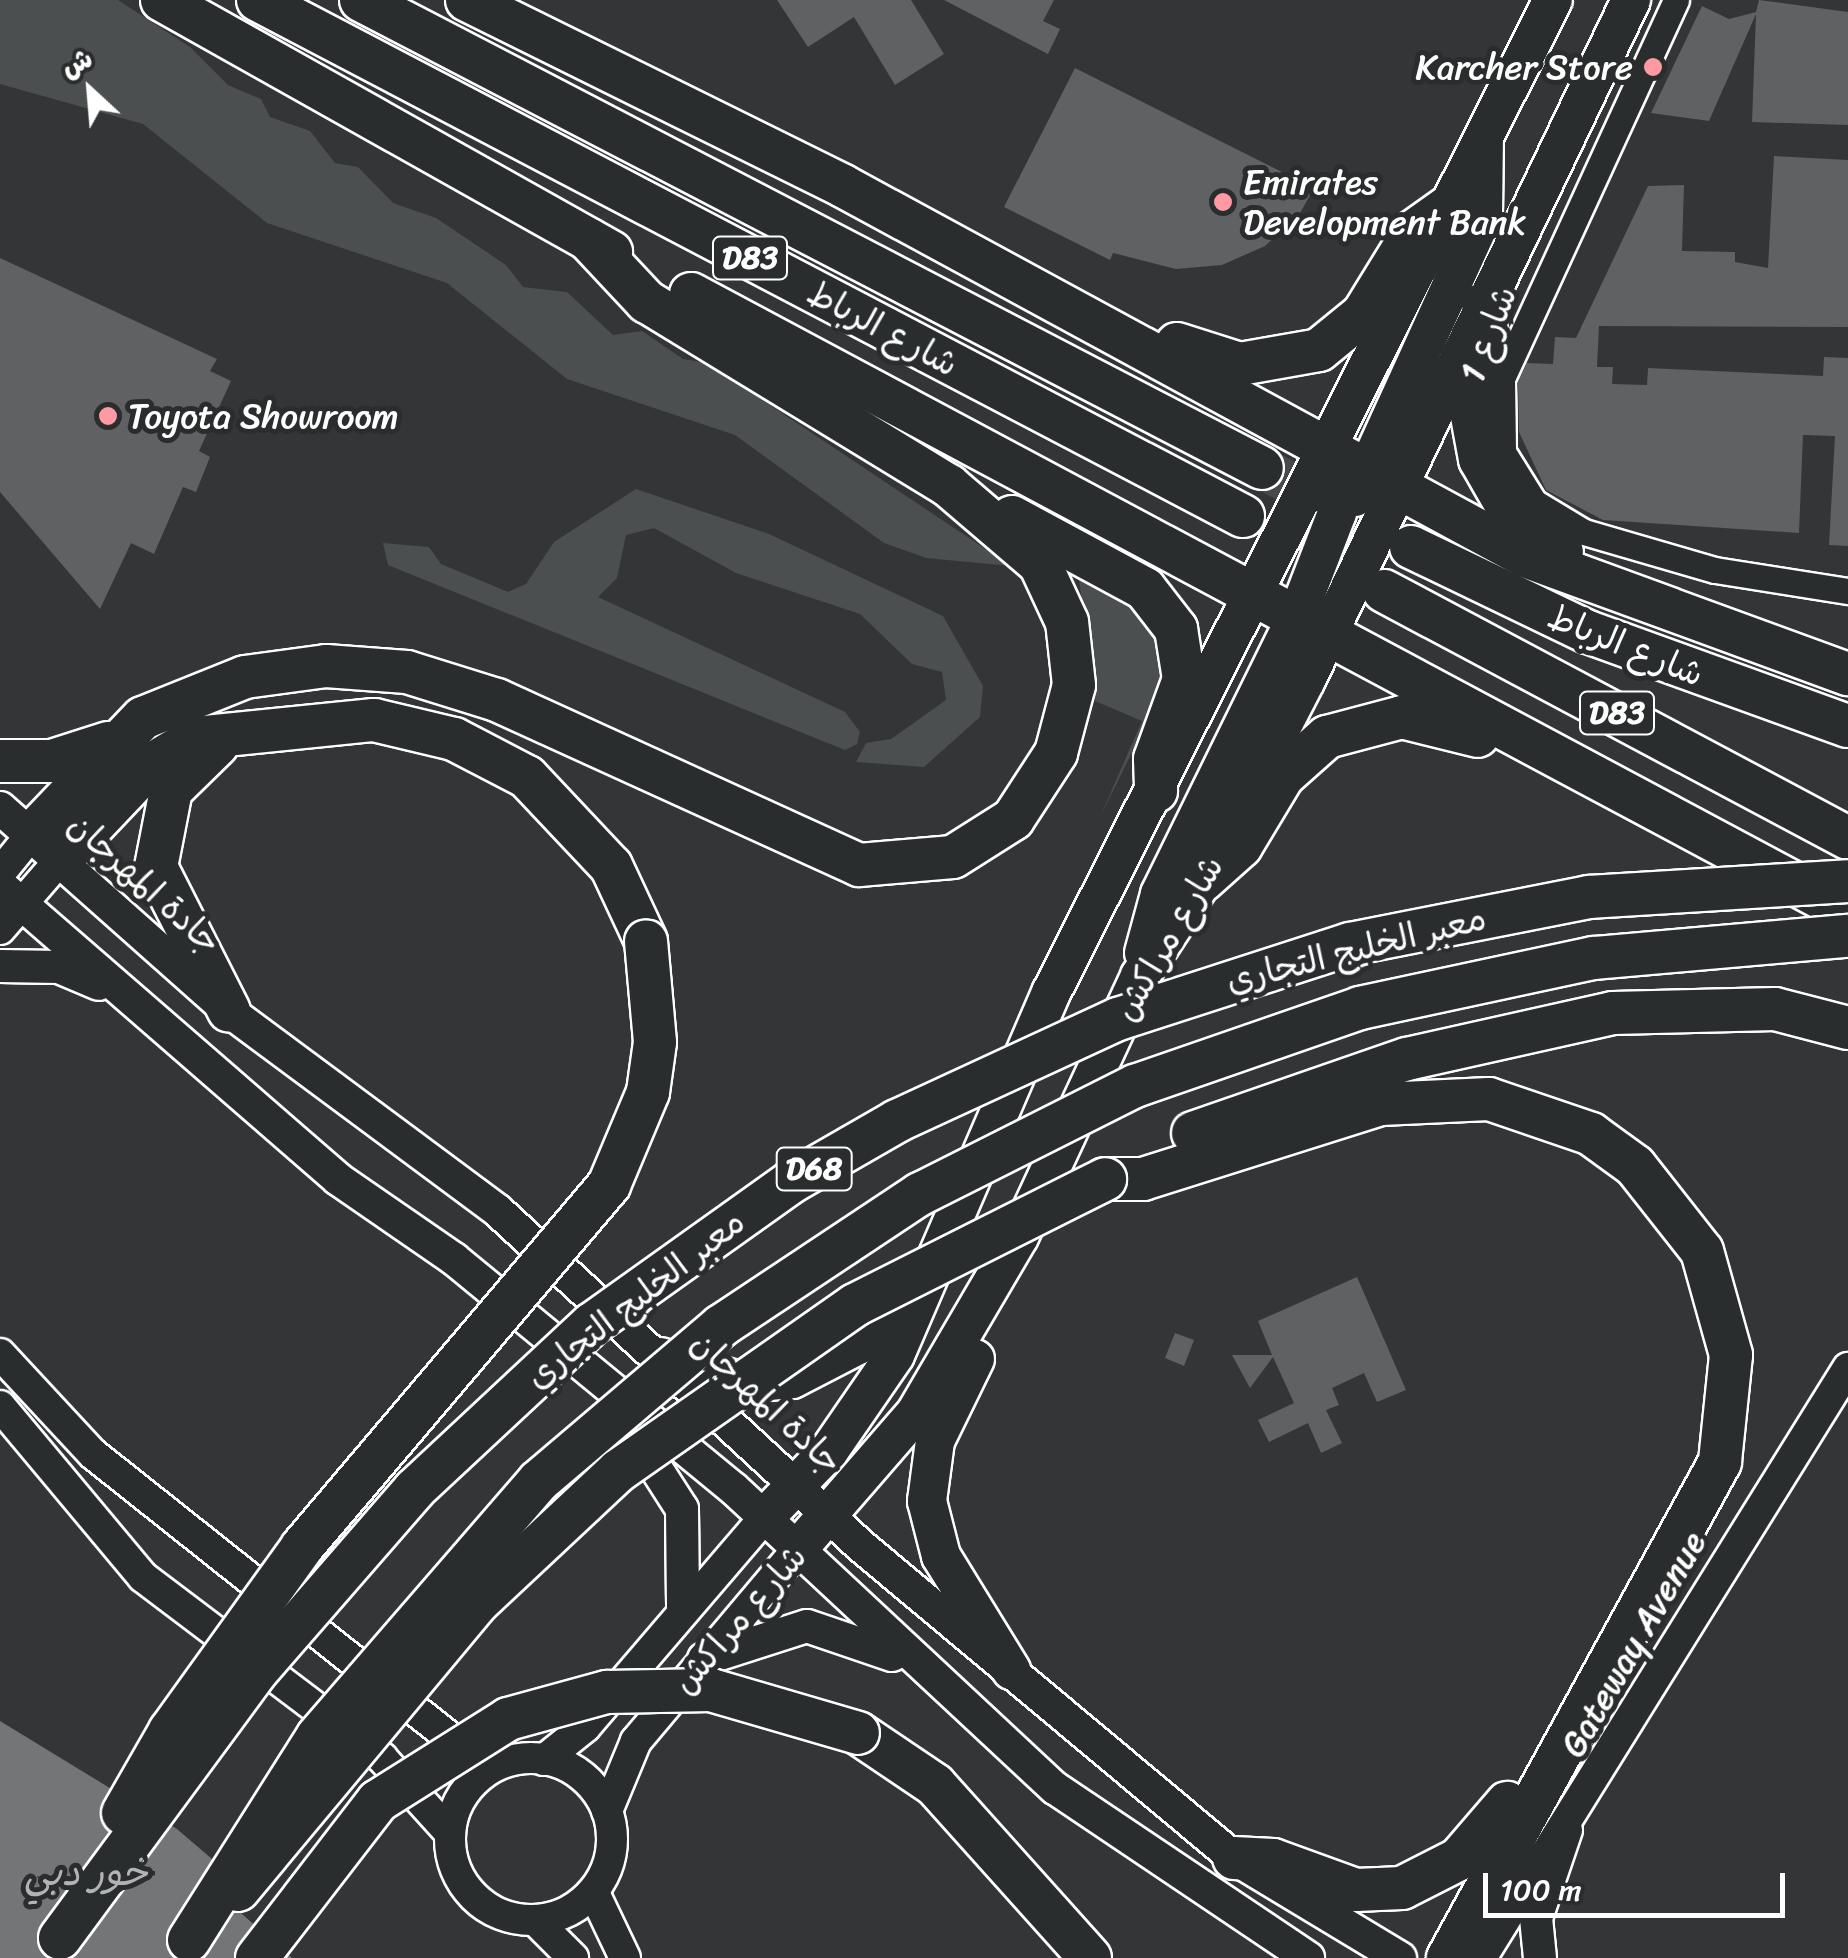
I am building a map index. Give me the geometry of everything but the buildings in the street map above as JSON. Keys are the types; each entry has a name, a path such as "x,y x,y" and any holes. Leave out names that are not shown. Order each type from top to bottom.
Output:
{"highway":[{"path":"162,0 589,240 1260,592 1848,912"},
{"name":"شارع الرباط","path":"258,0 1242,516"},
{"name":"شارع الرباط","path":"361,0 1262,468"},
{"path":"467,0 664,93 1092,324 1349,478 1685,620 1848,674"},
{"path":"1092,324 1240,364 1302,357 1350,328 1414,231 1452,204"},
{"path":"589,240 646,302 948,486 1130,580 1168,614 1184,678 1155,759 1156,792"},
{"path":"1482,304 1487,336 1472,416 1499,498 1544,542 1685,620"},
{"path":"30,835 113,741 168,703 245,677 326,666 407,672 496,700 829,856 891,868 953,858 1013,819 1037,788 1074,685 1067,622 1040,564 948,486"},
{"name":"شارع الرباط","path":"1411,548 1588,632 1848,726"},
{"name":"شارع الرباط","path":"1384,590 1848,838"},
{"path":"1203,880 1241,846 1296,761 1363,722 1421,718 1510,750 1554,754"},
{"path":"30,835 172,750 254,728 374,720 492,756 587,833 646,940 655,1042 648,1092 609,1186 232,1641 142,1778 53,1948"},
{"path":"229,1011 163,895 156,840 186,770 254,728"},
{"path":"0,761 52,761 113,741"},
{"name":"معبر الخليج التجاري","path":"53,1948 256,1672 415,1489 592,1324 791,1182 959,1090 1118,1018 1350,944 1590,898 1848,881"},
{"name":"معبر الخليج التجاري","path":"183,1949 318,1736 539,1481 721,1326 920,1194 1135,1086 1360,1008 1594,958 1848,936"},
{"path":"183,1949 282,1845 478,1602 618,1470 855,1305 1105,1179 1139,1154 1298,1092 1560,1023 1718,1006 1848,1028"},
{"path":"1105,1179 1143,1178 1380,1104 1452,1097 1542,1112 1591,1134 1672,1205 1722,1301 1730,1409 1698,1512 1588,1702 1448,1958"},
{"path":"257,1958 378,1801 508,1718 608,1692 693,1689 761,1698 858,1733 935,1785 1090,1958"},
{"path":"1234,1858 1273,1860 1356,1890 1423,1881 1474,1844 1588,1702"}],"main road":[{"name":"شارع مراكش","path":"798,1550 915,1414 992,1286 1140,976 1203,880 1314,622 1349,478 1452,204 1553,0"},
{"name":"شارع مراكش","path":"764,1518 798,1484 875,1389 944,1244 1052,991 1260,592 1482,304 1631,0"},
{"path":"1140,976 1160,894 1314,622 1337,513 1349,478 1483,216 1484,139"},
{"name":"جادة المهرجان","path":"30,835 229,1011 480,1196 830,1515 1234,1858 1400,1958"},
{"path":"11,894 347,1187 608,1381 764,1518 1055,1788 1282,1948 1308,1958"},
{"path":"0,966 60,967 122,994"},
{"path":"660,1357 745,1383 816,1371 858,1345 944,1244"},
{"path":"992,1286 983,1340 936,1441 927,1501 941,1556 1011,1670"},
{"path":"608,1381 682,1509 683,1608"},
{"path":"704,1659 807,1626 857,1636 931,1676"},
{"path":"1540,1958 1536,1918 1566,1830"}],"street":[{"name":"شارع 1","path":"1676,0 1507,365 1497,403 1503,452 1534,502 1584,532 1715,570 1848,591"},
{"path":"0,873 30,835"},
{"path":"0,929 30,835"},
{"path":"0,1354 93,1454 488,1768"},
{"name":"Gateway Avenue","path":"1482,1958 1566,1830 1770,1480 1848,1368"},
{"path":"0,1406 143,1577 382,1758 450,1832 469,1888 492,1908 534,1920 573,1958"},
{"name":"شارع مراكش","path":"544,1760 585,1727 764,1518"},
{"name":"شارع مراكش","path":"608,1811 626,1757 798,1550"},
{"path":"450,1832 465,1789 488,1768 544,1760 575,1772 608,1811 613,1845 594,1893 534,1920"},
{"path":"594,1893 625,1958"}],"shaded area":[{"path":"0,0 118,0 190,47 228,85 261,99 270,117 310,131 335,163 358,167 393,203 436,218 506,265 523,287 567,292 613,335 642,331 683,359 707,363 1011,566 926,558 884,543 735,435 567,379 447,283 267,223 143,124 0,84"},
{"path":"636,489 769,534 943,616 983,686 980,717 924,767 856,762 866,743 891,739 946,700 942,672 912,664 860,614 736,573 654,528 626,535 617,578 598,597 845,712 860,732 857,744 845,750 388,565 383,543 429,547 441,564 508,592 526,584 554,542"},
{"path":"1078,572 1135,606 1154,630 1161,672 1152,712 1100,817 1142,721 1095,701"}],"water":[{"name":"خور دبي","path":"0,1721 177,1829 212,1859 242,1914 292,1958 0,1958"}],"tunnel":[{"path":"1262,468 1410,547"}],"place":[{"name":"Karcher Store","path":"1653,67"},
{"name":"Emirates Development Bank","path":"1223,202"},
{"name":"Toyota Showroom","path":"108,416"}]}
